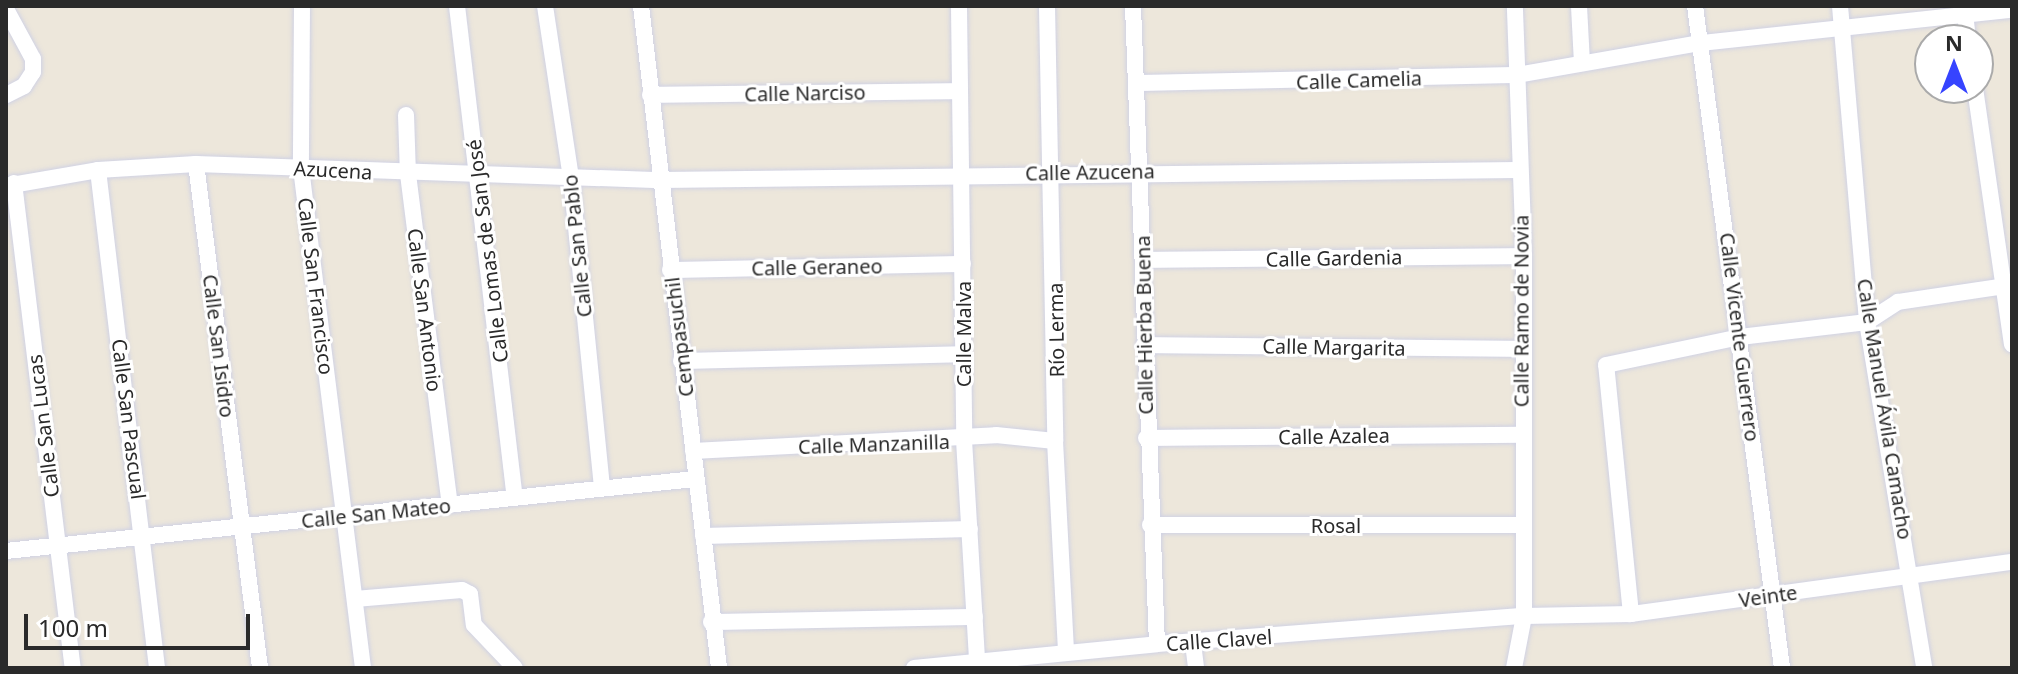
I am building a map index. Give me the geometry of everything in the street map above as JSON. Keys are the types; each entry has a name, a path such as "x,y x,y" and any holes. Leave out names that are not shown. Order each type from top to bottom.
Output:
{"street":[{"name":"Calle San Francisco","path":"302,6 301,168 363,668"},
{"name":"Calle Lomas de San José","path":"457,6 515,497"},
{"name":"Calle San Pablo","path":"545,6 571,177 602,487"},
{"name":"Cempasuchil","path":"641,6 711,622 719,668"},
{"name":"Calle Malva","path":"959,6 964,440 977,662"},
{"name":"Río Lerma","path":"1047,6 1053,172 1055,441 1066,653"},
{"name":"Calle Hierba Buena","path":"1133,6 1144,260 1146,438 1157,644"},
{"name":"Calle Ramo de Novia","path":"1514,668 1524,616 1521,525 1524,256 1518,170 1515,6"},
{"path":"1579,6 1582,63"},
{"name":"Calle Vicente Guerrero","path":"1695,6 1782,668"},
{"name":"Calle Manuel Ávila Camacho","path":"1840,6 1845,30 1867,322 1924,668"},
{"path":"6,9 33,59 33,72 24,86 6,95"},
{"name":"Calle Camelia","path":"1136,83 1517,75 1701,43 1845,30 1964,12 2012,10"},
{"name":"Calle Narciso","path":"650,95 960,91"},
{"path":"1978,104 2008,286 2012,344"},
{"name":"Calle San Antonio","path":"406,115 408,174 450,505"},
{"name":"Azucena","path":"10,185 98,170 196,164 408,174 661,180"},
{"name":"Calle San Isidro","path":"196,164 260,668"},
{"name":"Calle San Pascual","path":"98,170 157,668"},
{"name":"Calle Azucena","path":"661,180 1053,172 1518,170"},
{"name":"Calle San Lucas","path":"10,185 73,668"},
{"name":"Calle Gardenia","path":"1144,260 1524,256"},
{"name":"Calle Geraneo","path":"670,270 963,264"},
{"path":"1631,614 1606,365 1740,337 1867,322 1898,302 2008,286"},
{"name":"Calle Margarita","path":"1144,345 1523,349"},
{"path":"681,361 963,354"},
{"name":"Calle Manzanilla","path":"693,451 1018,435 1055,441"},
{"name":"Calle Azalea","path":"1146,438 1522,435"},
{"name":"Calle San Mateo","path":"6,551 58,549 695,479"},
{"name":"Rosal","path":"1150,525 1521,525"},
{"path":"703,536 970,529"},
{"name":"Veinte","path":"1524,616 1631,614 2012,562"},
{"path":"355,599 431,592 470,594 474,625 515,668"},
{"name":"Calle Clavel","path":"914,668 977,662 997,664 1157,644 1524,616"},
{"path":"711,622 975,617"},
{"path":"1193,643 1196,668"}]}
